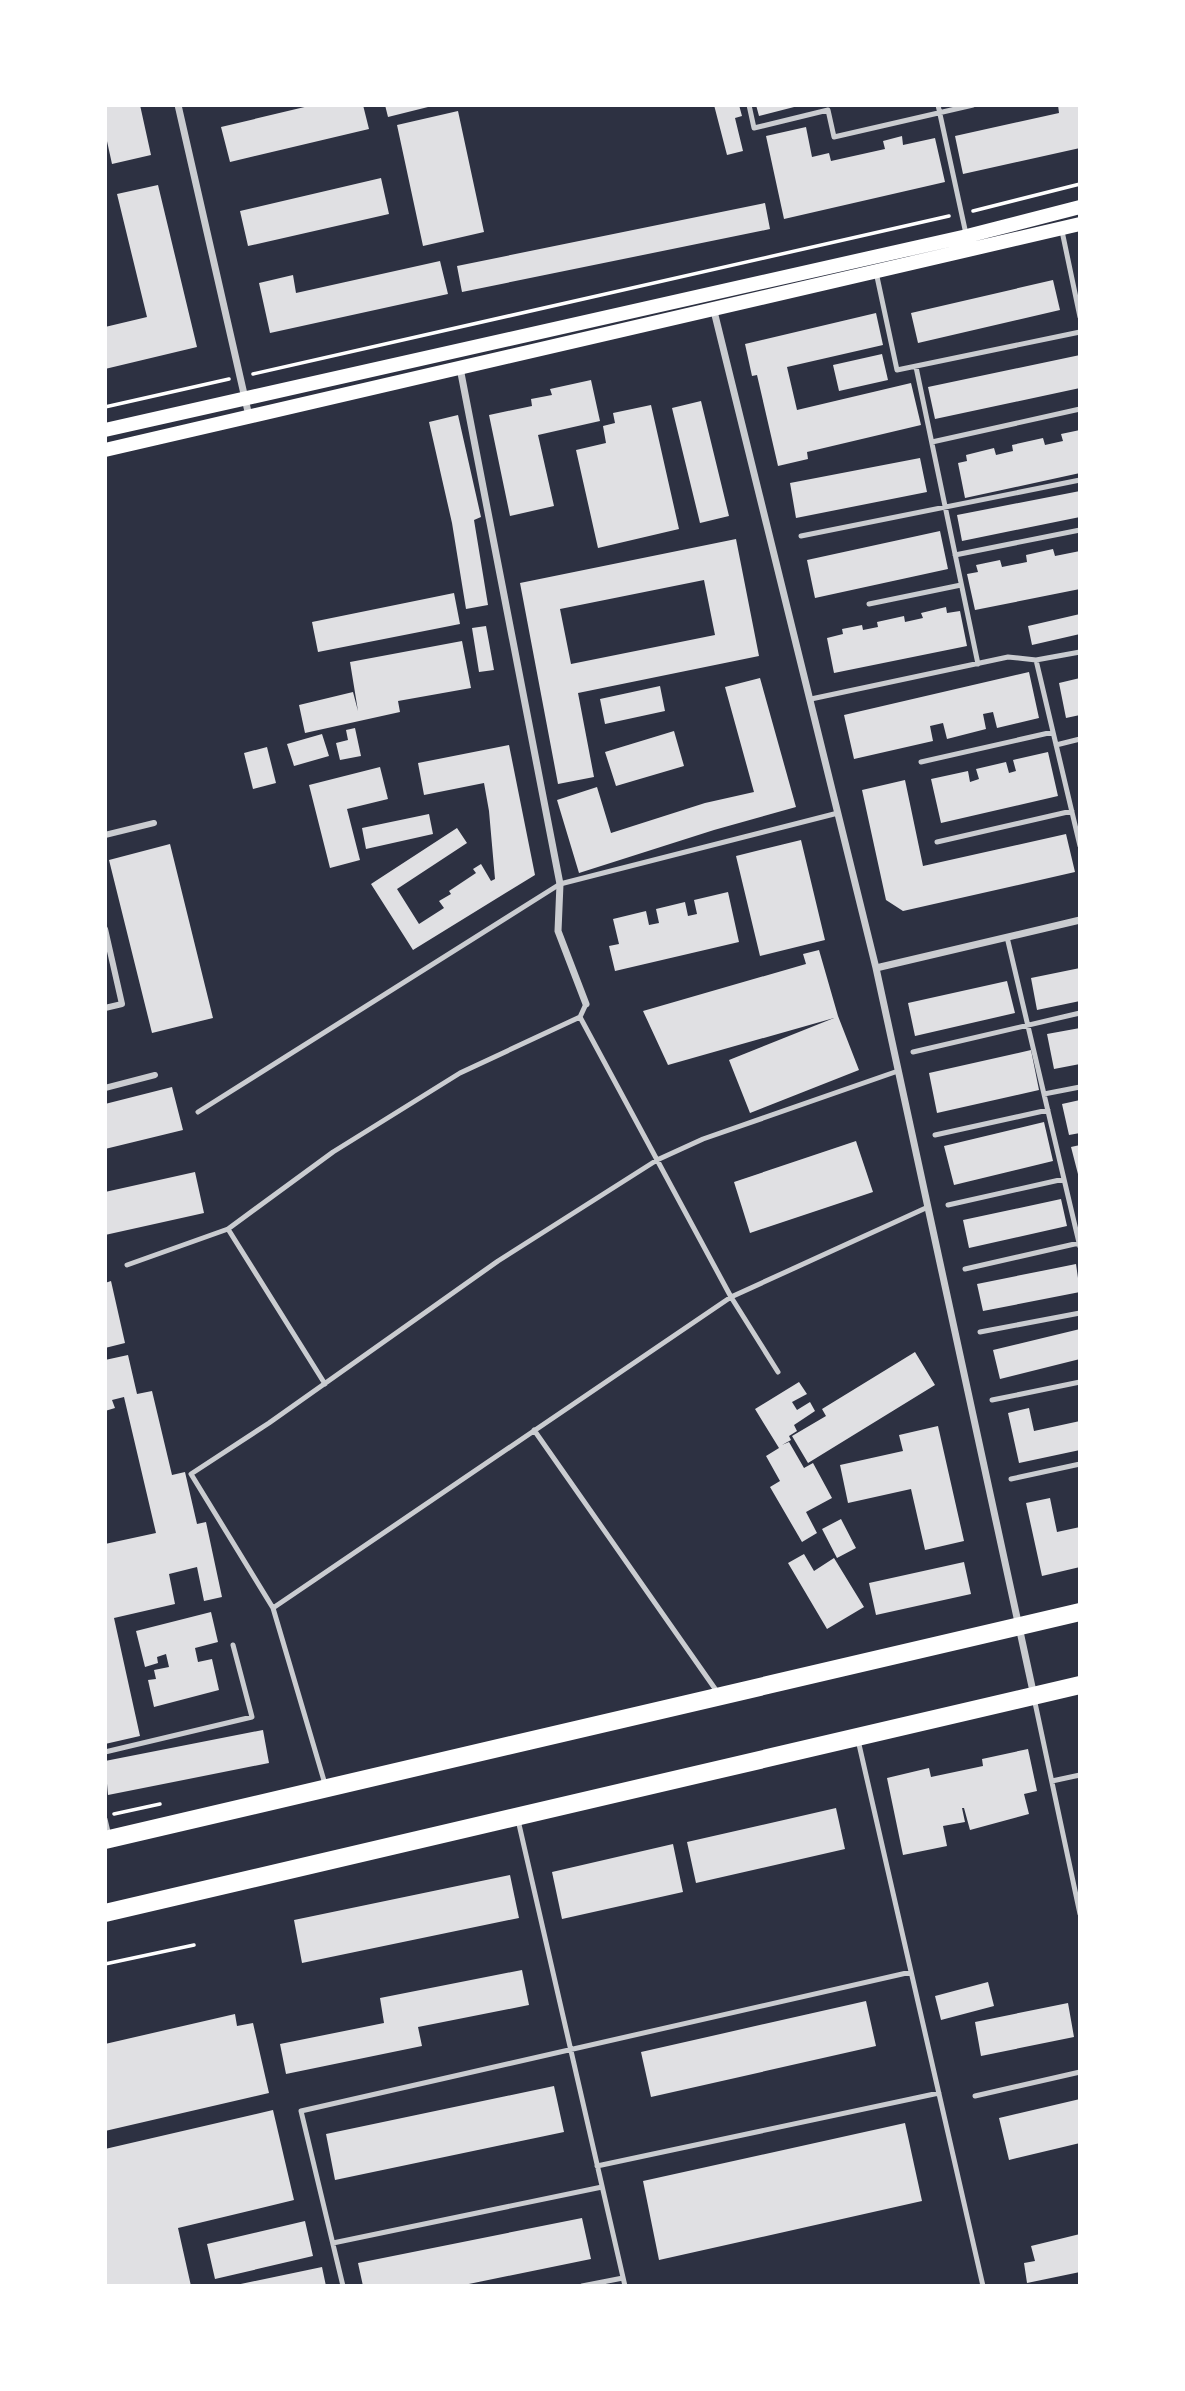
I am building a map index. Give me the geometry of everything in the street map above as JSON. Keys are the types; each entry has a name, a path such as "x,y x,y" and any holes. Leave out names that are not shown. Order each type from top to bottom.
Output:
{"main road":[{"path":"105,450 876,271 1080,208"},
{"path":"105,430 709,292 1080,224"},
{"path":"107,1839 1080,1612"},
{"path":"105,1913 1080,1685"}],"street":[{"path":"178,105 249,416"},
{"path":"709,292 876,968 1034,1696"},
{"path":"460,368 559,884 558,931 586,1004"},
{"path":"105,835 153,823"},
{"path":"876,968 1080,920"},
{"path":"105,929 122,1004 105,1008"},
{"path":"105,1088 155,1075"}],"lane":[{"path":"749,105 754,128 828,110 834,137 973,105"},
{"path":"938,105 969,243"},
{"path":"1061,228 1080,317"},
{"path":"876,271 897,370 1080,332"},
{"path":"916,367 978,664"},
{"path":"932,442 1080,409"},
{"path":"801,536 1080,480"},
{"path":"955,555 1080,530"},
{"path":"869,604 961,585"},
{"path":"811,699 1008,657 1036,660 1080,652"},
{"path":"1036,660 1077,823 1080,846"},
{"path":"921,762 1053,732"},
{"path":"1056,745 1080,739"},
{"path":"937,842 1072,811"},
{"path":"198,1112 559,884 838,813"},
{"path":"965,1269 1080,1245 1007,937"},
{"path":"127,1265 228,1229 333,1152 460,1073 580,1017 586,1004"},
{"path":"913,1052 1080,1013"},
{"path":"580,1017 731,1297 778,1372"},
{"path":"325,1787 273,1608 191,1474 325,1384 498,1261 657,1160 702,1139 898,1071"},
{"path":"1044,1094 1080,1087"},
{"path":"934,1135 1048,1110"},
{"path":"948,1205 1064,1179"},
{"path":"273,1608 731,1297 928,1207"},
{"path":"228,1229 325,1384"},
{"path":"980,1332 1080,1313"},
{"path":"992,1400 1080,1382"},
{"path":"534,1430 719,1696"},
{"path":"1011,1479 1080,1464"},
{"path":"105,1752 252,1717 233,1645"},
{"path":"1034,1696 1080,1914"},
{"path":"857,1737 983,2286"},
{"path":"1052,1781 1080,1776"},
{"path":"517,1817 625,2286"},
{"path":"105,1819 107,1839"},
{"path":"344,2286 301,2111 911,1972"},
{"path":"975,2096 1080,2072"},
{"path":"597,2166 939,2093"},
{"path":"333,2244 602,2188"},
{"path":"582,2286 623,2278"}],"path":[{"path":"105,407 962,214 1080,184"},
{"path":"118,1813 160,1804"},
{"path":"105,1964 194,1945"}],"building":[{"path":"105,105 140,105 151,155 112,164 105,132"},
{"path":"313,105 363,105 369,129 230,162 221,127"},
{"path":"385,105 432,105 432,106 388,117"},
{"path":"714,105 739,105 742,116 735,118 743,151 727,155"},
{"path":"756,105 797,105 798,106 759,116"},
{"path":"1058,105 1080,105 1080,148 963,174 955,136 1059,113"},
{"path":"458,111 484,232 423,246 397,125"},
{"path":"806,127 812,157 829,153 831,161 885,149 883,141 902,136 903,145 935,138 945,182 784,219 766,136"},
{"path":"381,178 389,214 248,246 240,211"},
{"path":"158,185 197,347 105,369 105,327 147,317 117,194"},
{"path":"765,203 770,229 462,292 457,266"},
{"path":"440,261 448,294 270,333 259,283 293,275 296,293"},
{"path":"1053,280 1060,310 918,343 911,313"},
{"path":"876,313 883,345 787,367 797,410 911,383 921,425 807,452 808,459 778,466 757,375 752,376 745,344"},
{"path":"882,354 888,380 839,391 833,365"},
{"path":"1080,355 1080,388 935,419 928,387"},
{"path":"591,380 600,421 538,435 554,506 510,516 489,415 532,406 531,399 552,395 550,389"},
{"path":"701,401 729,516 700,523 672,408"},
{"path":"651,405 679,529 598,548 576,450 606,443 603,426 615,423 613,413"},
{"path":"458,415 481,517 474,520 488,605 466,609 452,523 429,422"},
{"path":"1080,430 1080,473 965,498 958,463 967,461 966,455 994,448 996,455 1013,451 1012,445 1043,438 1045,445 1063,441 1061,434"},
{"path":"920,458 927,492 796,518 790,483"},
{"path":"1080,491 1080,517 962,541 957,515"},
{"path":"940,531 948,569 815,598 807,560"},
{"path":"736,539 759,656 578,693 594,777 558,784 520,583","holes":["704,580 715,635 571,664 560,609"]},
{"path":"1053,549 1055,556 1080,551 1080,589 975,610 967,574 978,572 976,565 1000,560 1002,567 1027,562 1026,555"},
{"path":"454,593 460,624 318,652 312,622"},
{"path":"946,607 947,613 960,611 967,646 834,673 827,638 843,634 842,629 862,625 863,630 878,627 877,622 904,616 905,622 923,618 921,613"},
{"path":"1080,614 1080,634 1032,645 1028,626"},
{"path":"486,626 494,670 479,672 472,628"},
{"path":"462,641 471,688 398,701 400,712 305,733 299,705 353,692 358,711 350,662"},
{"path":"1029,672 1039,718 997,728 993,712 983,714 986,729 947,739 943,723 930,726 933,741 854,759 844,715"},
{"path":"760,678 796,807 579,873 557,800 597,787 611,833 705,803 754,792 725,687"},
{"path":"1080,678 1080,715 1066,718 1059,683"},
{"path":"660,686 665,711 605,724 600,699"},
{"path":"355,728 361,756 340,760 336,743 348,740 346,730"},
{"path":"674,731 684,766 616,786 605,752"},
{"path":"322,734 329,756 294,766 287,744"},
{"path":"509,745 535,875 413,950 371,884 457,828 467,843 397,889 419,924 444,908 439,901 476,873 473,869 481,864 491,881 495,879 484,783 424,795 418,763"},
{"path":"267,747 276,783 253,789 244,753"},
{"path":"1048,752 1058,796 941,823 931,779 968,771 970,782 979,779 976,769 1006,762 1009,773 1016,771 1013,760"},
{"path":"380,767 388,799 347,809 360,860 330,868 309,785"},
{"path":"905,780 923,866 1066,834 1075,872 903,911 886,900 862,790"},
{"path":"429,814 433,834 366,849 362,828"},
{"path":"801,840 825,940 760,956 736,856"},
{"path":"170,844 213,1018 152,1033 109,860"},
{"path":"728,892 739,942 615,971 609,946 619,944 613,919 646,911 649,925 659,923 656,909 685,902 688,916 697,914 694,900"},
{"path":"819,950 838,1016 859,1070 750,1113 729,1060 834,1018 668,1065 643,1011 806,964 803,954"},
{"path":"1080,968 1080,1001 1037,1010 1031,978"},
{"path":"1007,981 1015,1013 915,1036 908,1003"},
{"path":"1080,1028 1080,1064 1054,1069 1047,1034"},
{"path":"1031,1050 1039,1090 937,1113 929,1073"},
{"path":"172,1087 183,1130 105,1149 105,1104"},
{"path":"1080,1100 1080,1133 1069,1135 1062,1104"},
{"path":"1044,1122 1053,1161 954,1185 944,1146"},
{"path":"856,1141 873,1192 750,1233 734,1182"},
{"path":"1080,1145 1080,1178 1079,1178 1071,1147"},
{"path":"195,1172 204,1213 105,1235 105,1192"},
{"path":"1061,1199 1067,1226 969,1248 963,1220"},
{"path":"1076,1264 1080,1292 983,1311 977,1284"},
{"path":"111,1281 125,1343 105,1348 105,1283"},
{"path":"1080,1329 1080,1359 1000,1379 993,1350"},
{"path":"915,1352 935,1385 808,1463 792,1436 826,1416 822,1409"},
{"path":"128,1355 137,1394 152,1391 172,1475 185,1472 197,1524 206,1522 222,1597 204,1601 197,1567 169,1574 175,1604 114,1618 140,1736 105,1744 105,1544 156,1533 124,1397 112,1400 115,1408 105,1411 105,1360"},
{"path":"799,1382 807,1394 792,1402 797,1410 810,1402 815,1411 794,1425 797,1431 789,1436 791,1440 782,1445 789,1442 804,1468 813,1463 832,1498 806,1512 817,1533 802,1542 770,1487 780,1481 766,1456 779,1448 755,1409"},
{"path":"1029,1408 1034,1431 1080,1421 1080,1450 1019,1463 1008,1413"},
{"path":"938,1426 964,1541 925,1550 911,1489 848,1503 840,1465 903,1451 899,1435"},
{"path":"1050,1498 1057,1532 1080,1527 1080,1567 1042,1576 1026,1503"},
{"path":"841,1519 856,1548 837,1558 822,1529"},
{"path":"804,1554 814,1571 834,1558 864,1607 827,1629 788,1563"},
{"path":"964,1562 971,1594 876,1615 869,1583"},
{"path":"211,1612 218,1642 195,1648 198,1662 212,1659 219,1690 154,1707 148,1680 156,1679 154,1670 169,1667 166,1654 157,1657 158,1663 145,1667 136,1631"},
{"path":"263,1730 269,1763 108,1795 105,1761"},
{"path":"1028,1749 1037,1791 1024,1794 1029,1814 970,1830 962,1808 965,1822 943,1826 947,1846 903,1855 887,1778 929,1768 931,1777 983,1766 982,1759"},
{"path":"836,1808 845,1849 696,1883 687,1842"},
{"path":"673,1844 683,1892 562,1919 552,1872"},
{"path":"510,1875 519,1918 302,1963 294,1920"},
{"path":"522,1970 529,2005 418,2027 422,2046 286,2074 280,2044 384,2023 380,1998"},
{"path":"988,1982 994,2006 941,2020 935,1996"},
{"path":"866,2001 876,2046 651,2097 641,2052"},
{"path":"1068,2003 1074,2037 981,2056 975,2022"},
{"path":"235,2014 237,2026 253,2023 269,2093 105,2131 105,2044"},
{"path":"554,2086 564,2132 335,2180 326,2134"},
{"path":"1080,2099 1080,2143 1009,2160 999,2118"},
{"path":"273,2110 294,2200 178,2228 191,2286 105,2286 105,2149"},
{"path":"905,2123 922,2201 659,2260 643,2181"},
{"path":"582,2218 591,2259 459,2286 363,2286 358,2263"},
{"path":"305,2221 313,2256 215,2279 207,2244"},
{"path":"1080,2234 1080,2272 1027,2283 1024,2263 1035,2261 1031,2246"},
{"path":"322,2267 326,2286 236,2286 236,2285"}]}
